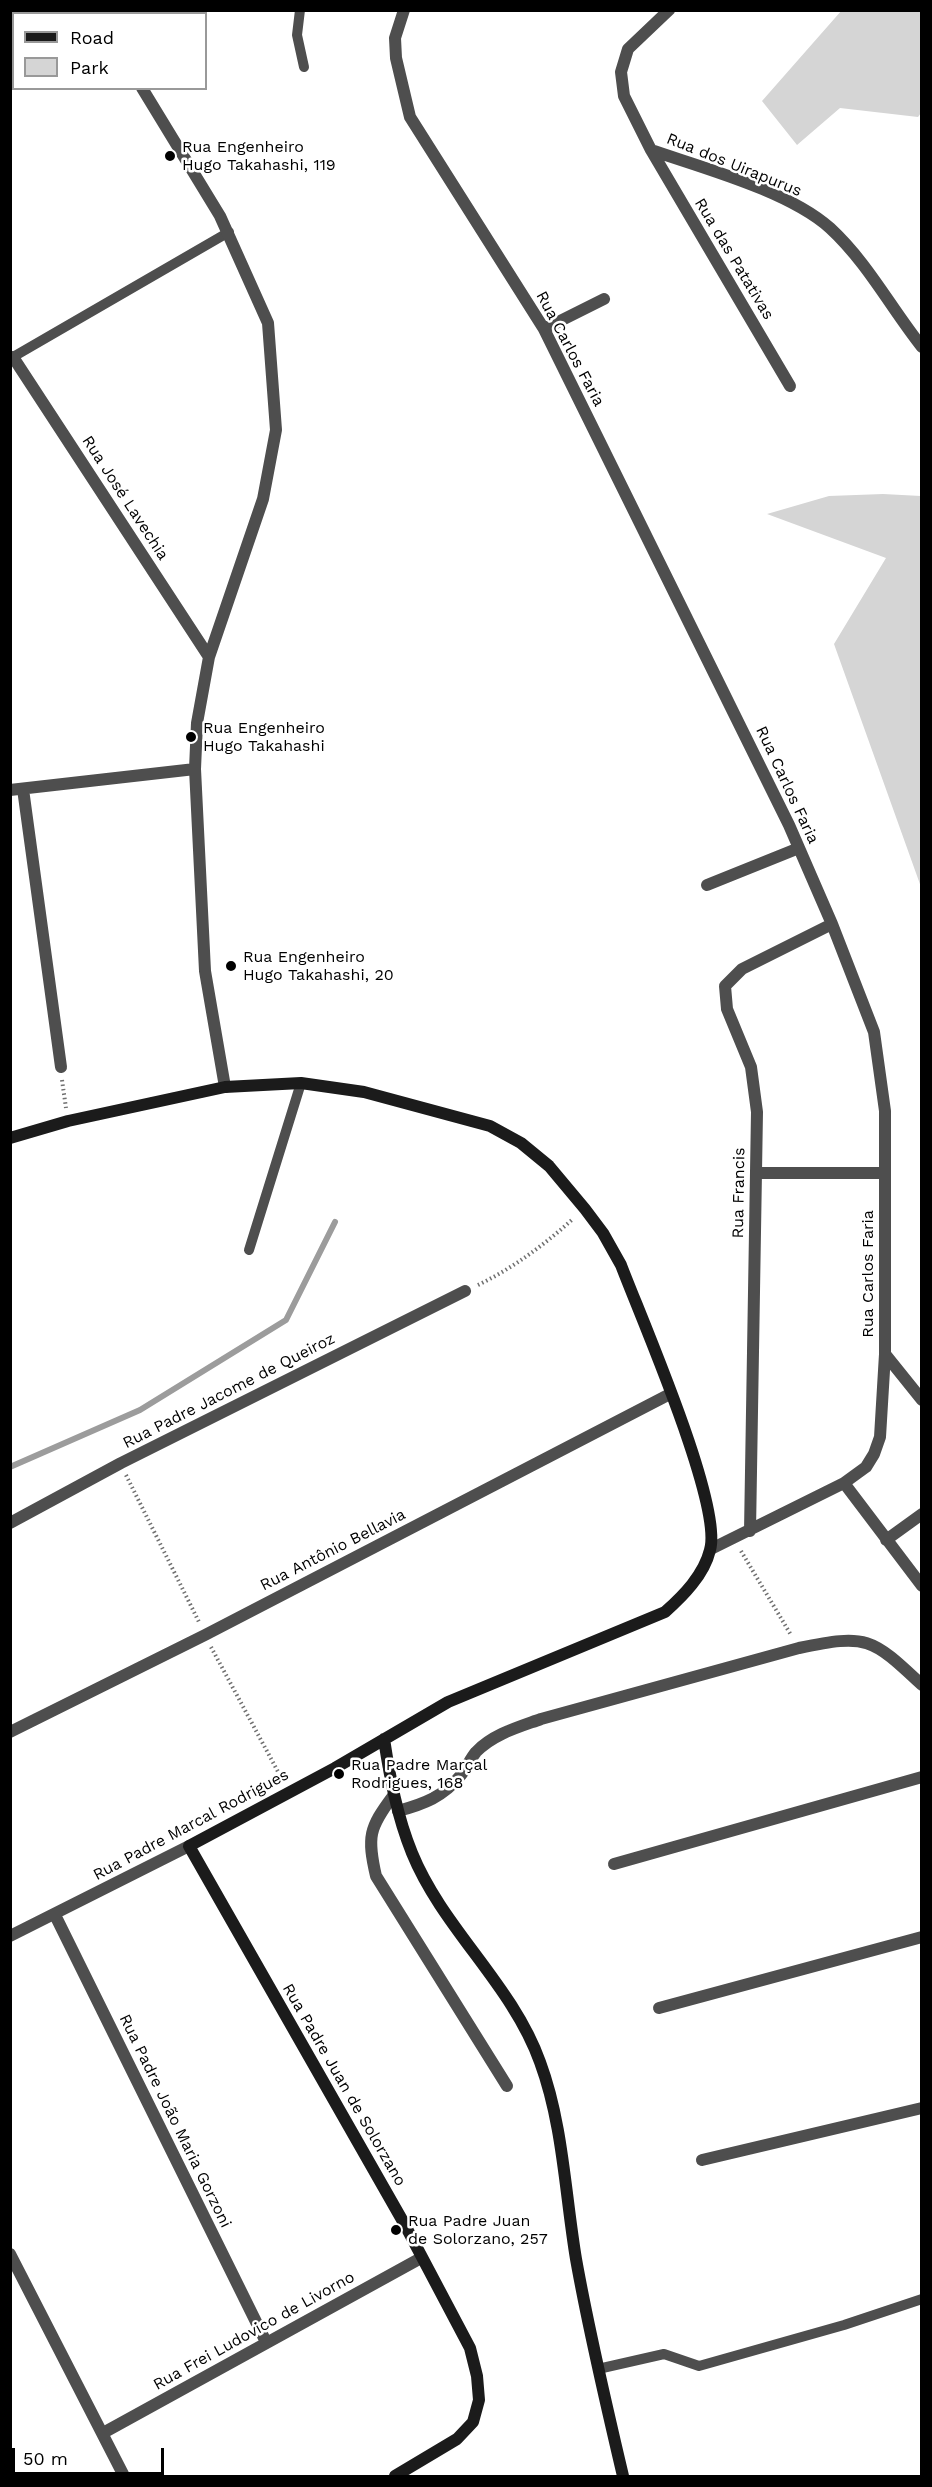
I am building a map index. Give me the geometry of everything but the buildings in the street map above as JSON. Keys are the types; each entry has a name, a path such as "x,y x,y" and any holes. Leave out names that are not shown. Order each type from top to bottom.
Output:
{"main road":[{"path":"10,1138 68,1121 225,1087 301,1083 407,1102 490,1126 521,1143 549,1166 585,1209 603,1233 621,1265 699,1472 710,1517 711,1549"},
{"name":"Rua Padre Marcal Rodrigues","path":"189,1846 448,1702 664,1612 678,1600 701,1571 711,1549"},
{"path":"384,1739 393,1796 412,1854 425,1878 524,2023 540,2060 551,2096 576,2259 623,2476"},
{"name":"Rua Padre Juan de Solorzano","path":"189,1846 470,2348 477,2376 479,2400 473,2422 457,2439 394,2476"}],"street":[{"name":"Rua Carlos Faria","path":"404,10 395,38 396,58 410,117 544,329 639,517 799,848 832,924 874,1032 885,1110 885,1354 880,1437 866,1467 844,1483 711,1549"},
{"name":"Rua das Patativas","path":"669,10 628,49 621,72 629,110 790,386"},
{"path":"143,90 181,149 229,232 268,323 276,430 263,499 209,657 197,723 195,769 205,971 225,1087"},
{"name":"Rua dos Uirapurus","path":"651,150 792,203 829,227 874,279 921,347"},
{"path":"544,329 604,300"},
{"name":"Rua José Lavechia","path":"14,357 209,657"},
{"path":"10,790 195,769"},
{"path":"24,789 61,1067"},
{"path":"707,885 799,848"},
{"name":"Rua Francis","path":"750,1531 757,1112 751,1067 727,1009 724,987 742,969 832,924"},
{"path":"756,1173 885,1173"},
{"name":"Rua Padre Jacome de Queiroz","path":"10,1523 121,1464 465,1291"},
{"path":"885,1354 921,1401"},
{"name":"Rua Antônio Bellavia","path":"10,1732 205,1635 670,1394"},
{"path":"844,1483 921,1586"},
{"path":"886,1540 921,1514"},
{"path":"398,1811 425,1804 445,1792 462,1774 476,1752 503,1733 541,1719 799,1648 837,1640 868,1641 887,1652 921,1685"},
{"path":"614,1864 921,1777"},
{"path":"393,1796 374,1821 370,1836 370,1852 376,1876 507,2086"},
{"name":"Rua Padre Marcal Rodrigues","path":"10,1936 189,1846"},
{"name":"Rua Padre João Maria Gorzoni","path":"55,1915 266,2342"},
{"path":"658,2008 921,1937"},
{"path":"702,2160 921,2108"},
{"path":"10,2254 124,2476"},
{"name":"Rua Frei Ludovico de Livorno","path":"103,2433 421,2258"}],"lane":[{"path":"300,10 297,35 304,67"},
{"path":"14,357 229,232"},
{"path":"249,1250 301,1083"},
{"path":"598,2369 664,2354 699,2366 844,2325 921,2299"}],"path":[{"path":"61,1067 68,1121"},
{"path":"465,1291 504,1272 553,1237 585,1209"},
{"path":"121,1464 205,1635 289,1792"},
{"path":"734,1539 799,1648"}],"green space":[{"path":"842,10 921,11 921,113 918,117 840,108 797,145 762,101"},
{"path":"883,494 921,496 921,887 834,644 886,558 767,514 829,496"}],"waterway":[{"path":"10,1467 140,1410 286,1320 335,1222"}],"place":[{"name":"Rua Engenheiro Hugo Takahashi, 119","path":"170,156"},
{"name":"Rua Engenheiro Hugo Takahashi","path":"191,737"},
{"name":"Rua Engenheiro Hugo Takahashi, 20","path":"231,966"},
{"name":"Rua Padre Marçal Rodrigues, 168","path":"339,1774"},
{"name":"Rua Padre Juan de Solorzano, 257","path":"396,2230"}]}
